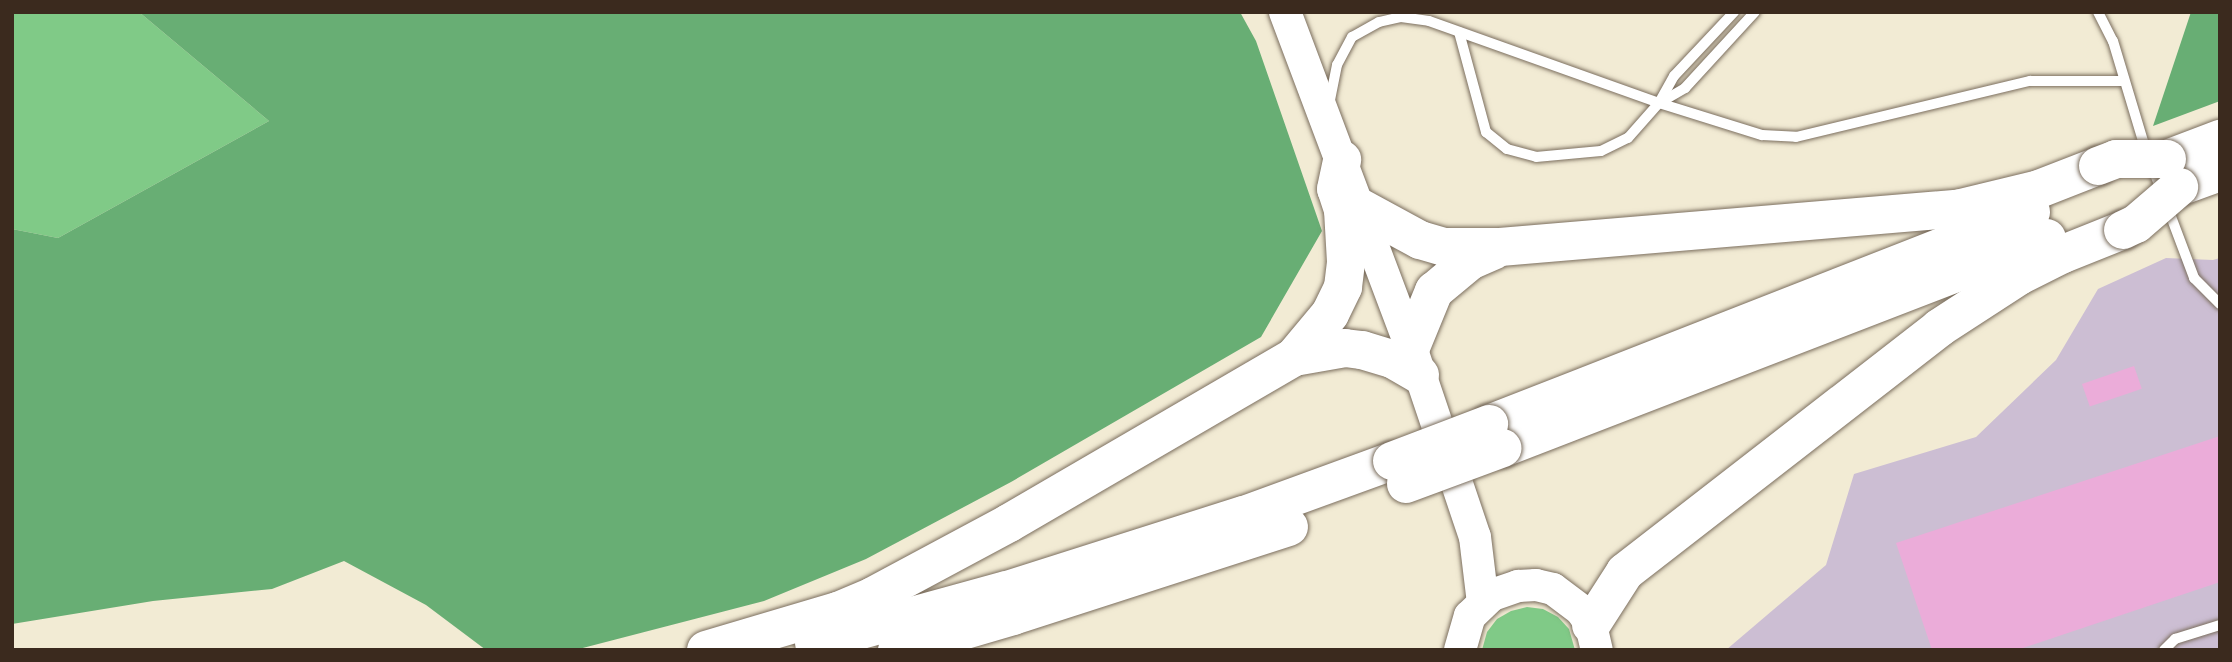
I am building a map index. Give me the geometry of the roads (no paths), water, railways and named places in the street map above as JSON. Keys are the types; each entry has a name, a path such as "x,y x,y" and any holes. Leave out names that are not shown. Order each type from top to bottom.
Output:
{"highway":[{"path":"897,650 1236,546 1399,473 2110,198 2189,171 2220,139"},
{"path":"706,650 838,611 873,596 1009,523 1294,357 1330,314 1343,287 1346,262 1345,228 1336,189 1342,160"},
{"path":"1361,208 1420,240 1444,247 1500,247 1957,209 2039,189 2110,198"},
{"path":"1594,637 1625,572 1939,328 2019,276 2063,254 2110,198"},
{"path":"1294,357 1345,348 1362,350 1394,360 1416,361 1434,291 1470,261 1500,247"},
{"path":"785,650 1007,590 1244,515 1399,473"}],"main road":[{"path":"1284,12 1327,118 1416,361 1475,537 1483,603"},
{"path":"1475,537 1518,586"},
{"path":"1460,650 1466,624 1483,603 1492,595 1518,586 1553,589 1581,610 1594,637"}],"lane":[{"path":"1459,32 1486,132 1507,149 1536,157 1601,151 1628,138 1659,103 1674,76 1734,12"},
{"path":"1659,103 1685,88 1755,12"},
{"path":"2098,12 2113,41 2123,81 2194,278 2220,304"},
{"path":"1327,118 1337,65 1352,37 1379,22 1401,17 1459,32 1659,103 1762,135 1796,137 2030,81 2123,81"},
{"path":"2164,650 2175,639 2220,625"}]}
